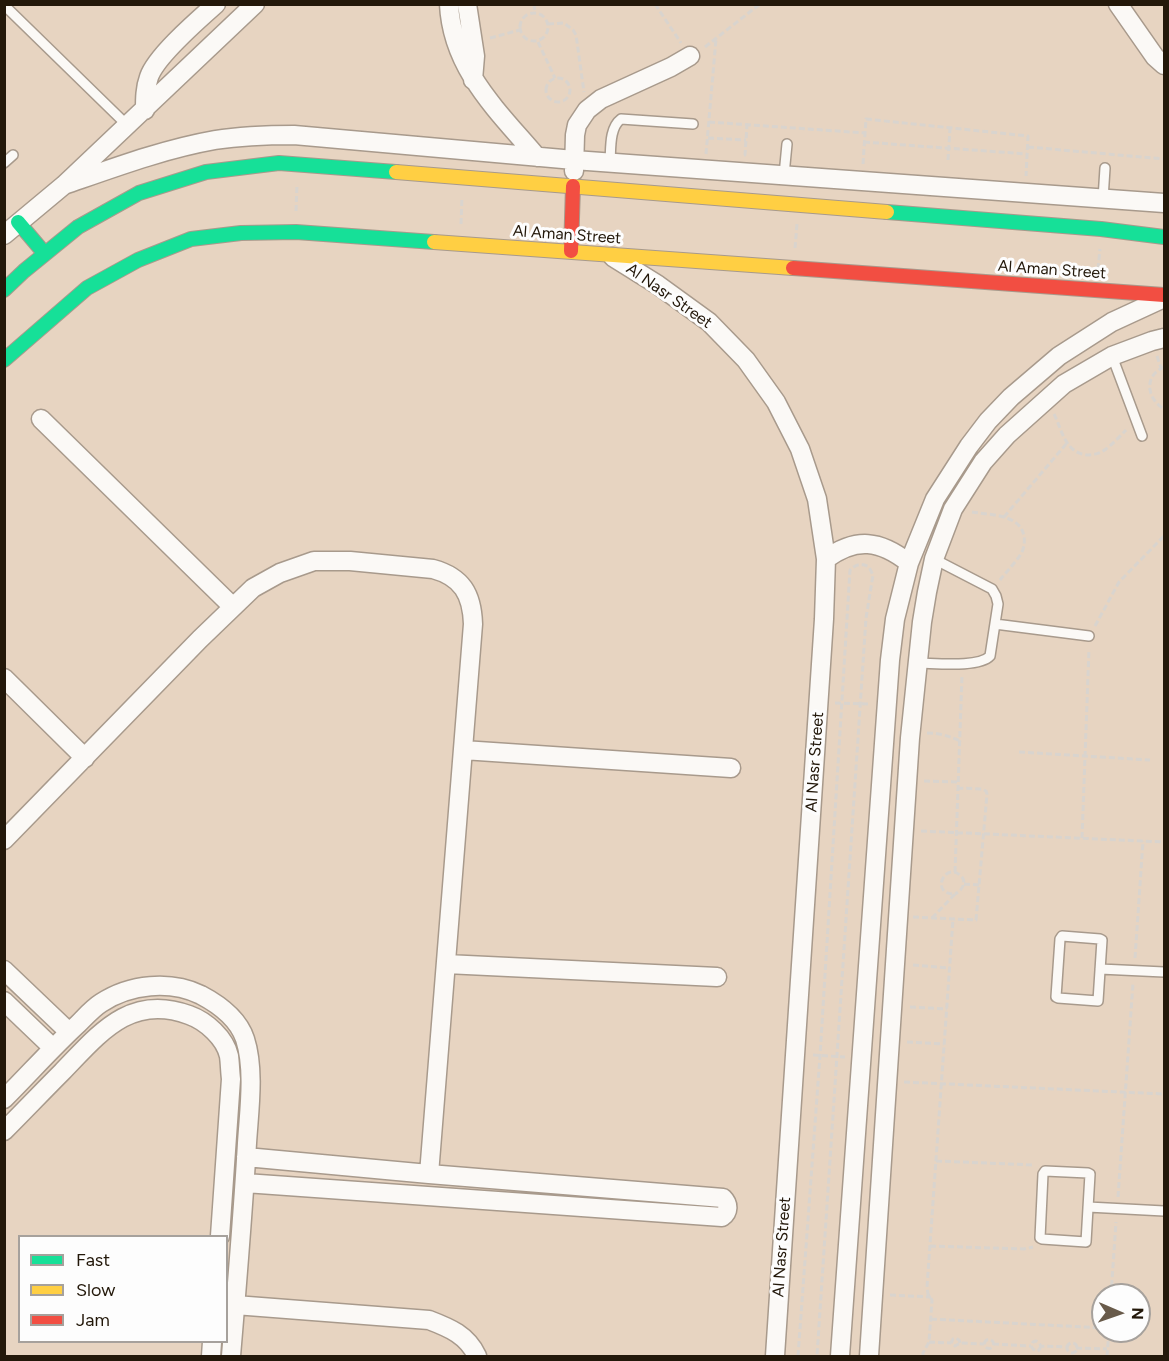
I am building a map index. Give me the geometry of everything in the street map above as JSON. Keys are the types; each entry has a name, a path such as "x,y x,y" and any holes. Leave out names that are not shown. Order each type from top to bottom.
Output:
{"street":[{"path":"145,110 146,89 154,66 216,4"},
{"path":"4,234 64,185 255,4"},
{"path":"449,4 457,46 473,80 537,157"},
{"path":"467,4 475,56 473,80"},
{"path":"1118,4 1155,57 1164,65"},
{"path":"571,251 574,140 577,125 587,110 601,99 690,56"},
{"path":"64,185 191,145 232,138 294,135 574,160 1164,203"},
{"path":"4,290 78,227 139,194 206,172 279,163 1101,229 1164,237"},
{"path":"18,222 45,254"},
{"name":"Al Aman Street","path":"4,360 87,288 138,260 191,239 241,233 296,232 571,251 1164,297"},
{"name":"Al Nasr Street","path":"608,254 658,285 709,322 746,360 776,402 800,449 817,499 826,559 824,619 775,1356"},
{"path":"840,1356 887,705 895,619 909,563 935,499 969,446 988,421 1011,397 1059,356 1112,322 1164,297"},
{"path":"869,1356 910,738 917,663 934,559 953,509 983,462 1007,435 1064,384 1113,356 1152,340 1164,338"},
{"path":"41,419 233,607"},
{"path":"826,559 837,551 853,545 869,544 885,547 909,563"},
{"path":"4,840 200,639 253,588 280,573 314,561 350,561 433,569 455,579 470,599 472,611 429,1174"},
{"path":"4,678 84,758"},
{"path":"463,750 731,768"},
{"path":"446,963 717,977"},
{"path":"8,980 69,1032"},
{"path":"4,1099 100,1003 122,992 146,986 170,986 194,992 215,1003 234,1018 245,1038 250,1084 231,1356"},
{"path":"4,1001 53,1048"},
{"path":"4,1131 99,1034 120,1019 146,1009 173,1009 199,1018 216,1033 228,1053 231,1079 220,1235"},
{"path":"858,1117 885,1117"},
{"path":"244,1183 722,1217 728,1208 723,1198 429,1174 246,1156"},
{"path":"338,1190 339,1165"},
{"path":"632,1211 633,1190"},
{"path":"235,1305 429,1320 453,1329 472,1345 477,1356"}],"lane":[{"path":"4,4 128,126"},
{"path":"610,162 613,129 621,119 693,124"},
{"path":"784,175 787,144"},
{"path":"4,163 12,155"},
{"path":"1103,199 1105,168"},
{"path":"1113,356 1142,436"},
{"path":"917,663 981,662 990,656 998,604 992,589 934,559"},
{"path":"994,624 1089,636"},
{"path":"1061,937 1101,939 1100,969 1098,1001 1057,998 1061,937"},
{"path":"1100,969 1164,972"},
{"path":"1046,1171 1089,1173 1088,1207 1087,1241 1041,1239 1043,1174 1046,1171"},
{"path":"1088,1207 1164,1211"}],"path":[{"path":"534,4 534,13"},
{"path":"655,4 690,56 716,39 760,4"},
{"path":"534,13 542,15 548,24 546,35 537,41 526,39 520,30 522,19 534,13"},
{"path":"548,24 564,23 576,35 587,110"},
{"path":"705,170 716,39"},
{"path":"537,41 555,78"},
{"path":"555,78 565,81 570,90 565,99 560,102 555,102 547,95 547,84 555,78"},
{"path":"861,181 866,120 1028,136 1024,193"},
{"path":"709,122 865,133"},
{"path":"735,154 745,155 747,125"},
{"path":"948,160 950,128"},
{"path":"708,138 746,140"},
{"path":"864,141 1027,154"},
{"path":"1028,147 1164,159"},
{"path":"296,232 298,165"},
{"path":"460,244 463,178"},
{"path":"793,267 798,204"},
{"path":"1097,290 1101,229"},
{"path":"1164,367 1154,375 1150,384 1150,394 1155,403 1164,409"},
{"path":"1047,398 1067,443 1073,450 1089,456 1106,450 1136,420"},
{"path":"1004,517 1067,443"},
{"path":"953,509 1012,519 1023,531 1025,539 1021,554 992,589"},
{"path":"1082,838 1089,636 1119,582 1164,536"},
{"path":"798,1356 820,1056 850,570 861,564 869,567 873,575 866,618 817,1356"},
{"path":"955,872 963,663"},
{"path":"819,703 887,705"},
{"path":"910,738 934,733 960,741"},
{"path":"1019,752 1150,760"},
{"path":"908,780 958,782"},
{"path":"898,916 976,920 987,794 982,789 958,788"},
{"path":"905,830 1164,843"},
{"path":"1112,1283 1143,841"},
{"path":"932,918 955,894 961,891 964,884 960,874 950,872 945,874 941,884 945,892 950,895 955,894"},
{"path":"964,884 979,885"},
{"path":"923,1356 929,1342 931,1297 927,1287 953,919"},
{"path":"895,963 950,968"},
{"path":"892,1006 947,1009"},
{"path":"890,1041 944,1044"},
{"path":"795,1055 862,1057"},
{"path":"887,1082 1164,1094"},
{"path":"936,1161 1033,1165 1043,1174"},
{"path":"930,1246 1029,1249 1041,1239"},
{"path":"873,1294 931,1297"},
{"path":"930,1319 1091,1327"},
{"path":"929,1342 951,1342 956,1346 960,1343 984,1344 989,1340 993,1344 1031,1346 1036,1351 1041,1346"},
{"path":"1031,1346 1036,1341 1040,1342 1041,1346"},
{"path":"1067,1347 1072,1342 1076,1348"},
{"path":"1107,1356 1108,1343"},
{"path":"984,1344 988,1349 992,1348 993,1344"},
{"path":"1041,1346 1067,1347"},
{"path":"1067,1347 1071,1353 1076,1348"},
{"path":"1076,1348 1107,1349"}],"traffic: fast":[{"path":"4,290 78,227 139,193 206,172 279,163 396,172"},
{"path":"887,212 1101,229 1164,237"},
{"path":"18,222 45,254"},
{"path":"4,360 87,288 138,260 191,239 241,233 296,232 434,242"}],"traffic: slow":[{"path":"396,172 887,212"},
{"path":"434,242 793,268"}],"traffic: jam":[{"path":"571,251 573,186"},
{"path":"793,268 1164,295"}]}
